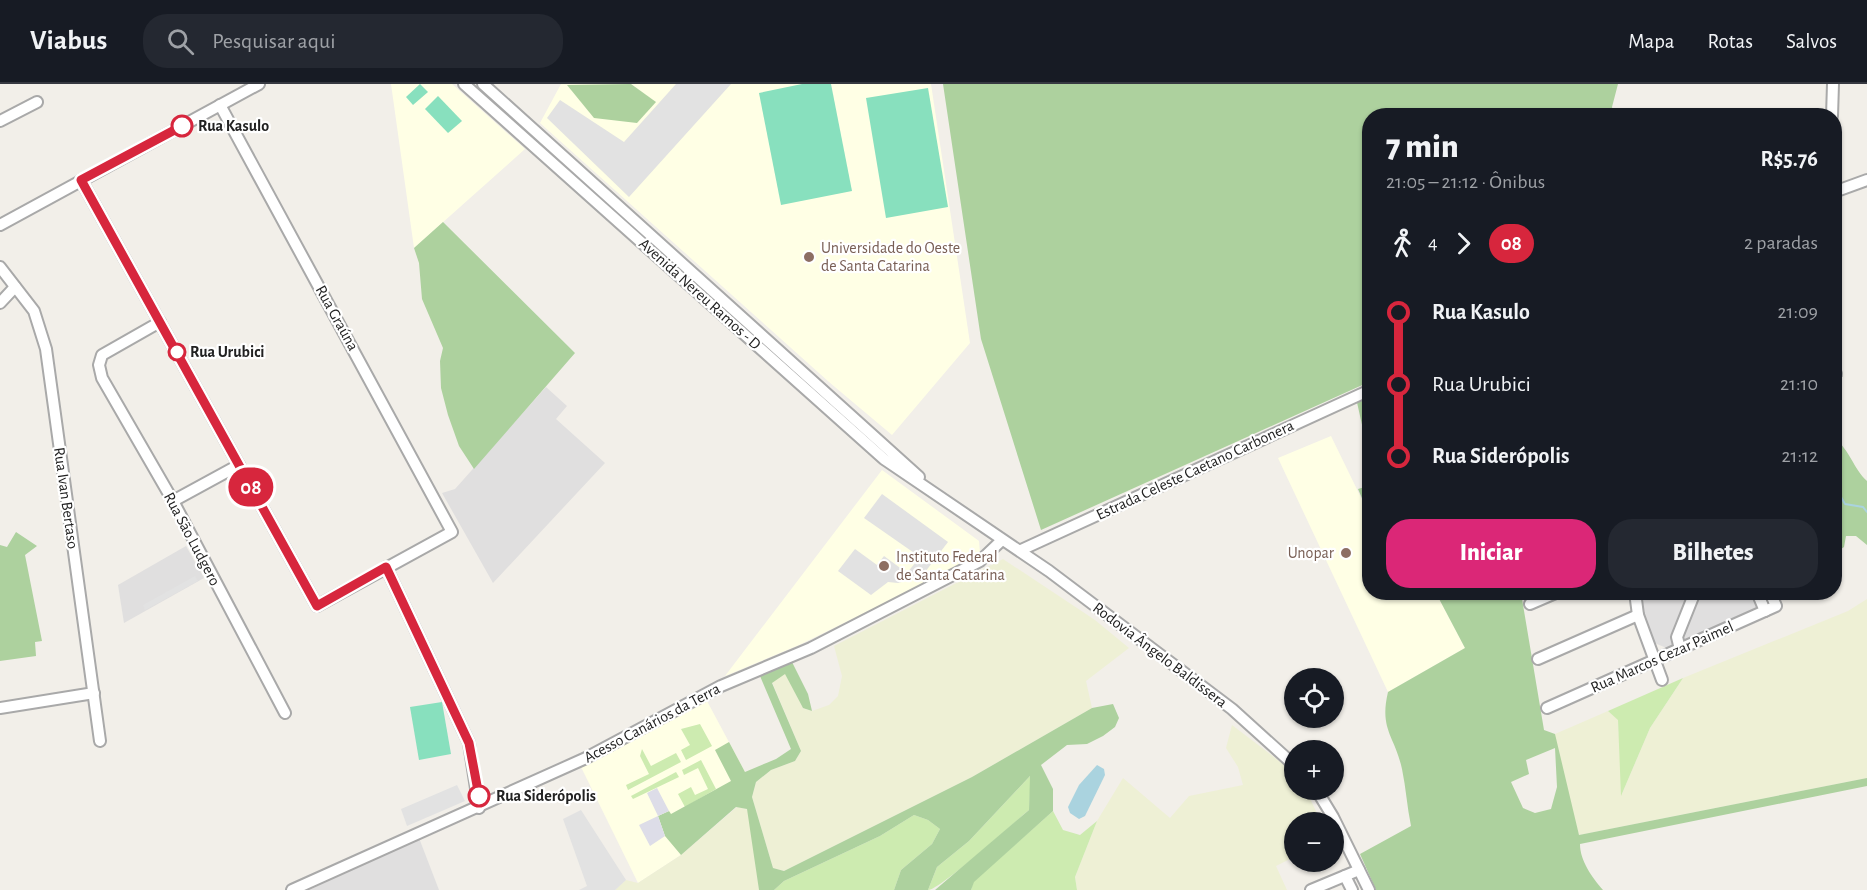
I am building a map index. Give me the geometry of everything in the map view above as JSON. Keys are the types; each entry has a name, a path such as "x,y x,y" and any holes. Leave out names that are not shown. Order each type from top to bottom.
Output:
{"street":[{"path":"0,225 259,84"},
{"name":"Avenida Nereu Ramos - D","path":"464,84 884,459 1002,540 1021,550"},
{"name":"Avenida Nereu Ramos - D","path":"483,84 892,450 941,498"},
{"path":"1832,108 1833,84"},
{"path":"0,121 37,102"},
{"name":"Rua Graúna","path":"220,105 452,532 386,567"},
{"path":"81,180 317,606 386,567 469,743 474,763 479,808"},
{"path":"1842,189 1867,180"},
{"path":"642,243 650,233"},
{"name":"Rua Ivan Bertaso","path":"0,267 34,311 46,349 100,741"},
{"path":"0,303 15,287"},
{"name":"Rua São Ludgero","path":"160,322 102,355 99,365 102,378 173,501 285,713"},
{"name":"Estrada Celeste Caetano Carbonera","path":"1021,550 1362,394"},
{"path":"173,501 239,465"},
{"name":"Acesso Canários da Terra","path":"292,890 400,840 479,808 586,758 721,686 811,648 980,561 1002,540"},
{"name":"Rodovia Ângelo Baldissera","path":"1021,550 1232,709 1284,756"},
{"path":"1530,604 1539,600"},
{"path":"1636,600 1638,615 1662,680"},
{"path":"1680,649 1677,637 1692,600"},
{"path":"1760,600 1765,611"},
{"name":"Rua Marcos Cezar Paimel","path":"1548,708 1776,606 1773,600"},
{"path":"1538,659 1638,615"},
{"path":"0,708 94,693"},
{"path":"1323,800 1370,890"},
{"path":"1311,890 1359,870"},
{"path":"1345,876 1352,890"}],"shaded area":[{"path":"391,84 452,84 525,149 414,248"},
{"name":"Universidade do Oeste de Santa Catarina","path":"561,84 931,84 970,343 892,435 829,382 540,123"},
{"path":"676,84 731,84 629,197 547,118 560,100 624,142"},
{"path":"546,387 567,406 556,419 605,463 493,583 442,493 455,489"},
{"name":"Unopar","path":"1331,436 1362,500 1362,600 1440,600 1465,648 1388,692 1278,458"},
{"name":"Instituto Federal de Santa Catarina","path":"882,470 979,541 980,553 942,575 799,645 725,676"},
{"path":"882,494 948,542 922,576 898,583 888,582 871,595 838,571 855,549 877,565 884,556 907,573 920,557 864,518"},
{"path":"186,546 204,578 124,623 118,585"},
{"path":"1003,559 1095,620 1129,648 1086,681 1092,708 972,777 784,871 773,868 752,797 756,782 771,770 795,761 801,751 772,682 785,673 803,708 812,711 829,705 838,696 842,676 834,646"},
{"path":"195,576 198,581 145,610 143,605"},
{"path":"1867,599 1867,778 1579,835 1555,748 1555,734 1608,711 1618,719 1622,794 1650,728 1683,678 1848,611"},
{"path":"1642,600 1757,600 1761,608 1669,649 1652,642 1643,615"},
{"path":"707,701 745,772 681,855 638,883 581,767"},
{"path":"1232,725 1284,765 1284,800 1311,800 1316,812 1284,812 1284,862 1276,866 1287,890 1077,890 1075,877 1097,821 1123,778 1170,818 1189,796 1243,785 1238,767 1226,748"},
{"path":"457,785 465,801 407,826 401,809"},
{"path":"657,788 669,811 658,816 647,793"},
{"path":"737,807 747,809 750,820 759,890 615,890 626,880 638,883 681,855"},
{"path":"581,810 626,880 615,890 579,890 587,886 563,819"},
{"path":"658,816 665,836 650,846 639,825"},
{"path":"419,838 439,890 309,890"}],"green space":[{"path":"420,84 428,92 413,105 406,97"},
{"path":"631,84 656,102 637,123 594,118 567,85"},
{"path":"802,84 831,84 852,191 781,205 759,93"},
{"path":"943,84 1618,84 1612,108 1362,108 1362,385 1041,530 981,339"},
{"path":"928,88 948,207 886,218 866,98"},
{"path":"438,96 462,121 448,133 425,109"},
{"path":"443,222 575,353 474,469 459,446 448,415 441,388 440,361 443,348 422,299 419,263 414,248"},
{"path":"1362,396 1362,425 1356,398"},
{"path":"1842,446 1867,481 1867,545 1856,536 1846,536 1842,548"},
{"path":"16,532 37,546 25,555 42,641 35,642 36,656 0,661 0,545 7,547"},
{"path":"1440,600 1522,600 1544,730 1555,734 1579,835 1867,778 1867,786 1580,844 1584,863 1603,890 1376,890 1360,854 1411,826 1402,769 1385,715 1388,692 1465,648","holes":["1555,748 1557,787 1551,809 1535,813 1523,808 1511,782 1529,774 1526,760"]},
{"path":"791,660 808,694 812,711 803,708 785,674 772,683 801,751 795,761 771,770 756,782 752,797 773,868 784,871 972,777 1092,708 1113,704 1119,718 1115,727 1103,736 1087,744 1067,745 1041,765 1053,789 1053,811 974,882 971,890 935,890 1029,810 1030,776 969,841 937,867 928,890 894,890 901,870 932,844 940,829 928,820 914,815 880,836 784,881 774,890 759,890 747,809 736,807 681,855 665,836 658,816 669,811 671,814 731,781 715,750 729,742 745,772 776,759 791,749 760,676"},
{"path":"1683,678 1650,728 1621,796 1618,720 1608,711"},
{"path":"442,702 451,754 419,760 410,707"},
{"path":"700,724 712,746 686,760 681,750 690,745 681,729"},
{"path":"642,749 651,766 676,753 681,762 628,790 626,785 649,774 640,756"},
{"path":"701,760 716,789 685,807 678,794 691,787 695,795 708,789 698,768 684,775 682,770"},
{"path":"676,772 679,777 633,799 631,796"},
{"path":"1031,775 1029,810 961,868 928,890 937,867 969,841"},
{"path":"1053,811 1063,830 1080,835 1097,821 1075,877 1077,890 971,890 973,882"},
{"path":"914,815 928,820 940,829 932,844 901,870 894,890 774,890 784,881 880,836"}],"water":[{"path":"1097,765 1104,769 1105,775 1085,816 1079,819 1070,813 1068,807 1079,785"}],"waterway":[{"path":"1842,499 1845,504 1863,507 1867,512"}],"bus line":[{"name":"08","path":"182,126 81,180 317,606 386,567 469,743 479,796"}],"place":[{"name":"Rua Kasulo","path":"182,126"},
{"name":"Universidade do Oeste de Santa Catarina","path":"809,257"},
{"name":"Rua Urubici","path":"177,352"},
{"name":"Unopar","path":"1346,553"},
{"name":"Instituto Federal de Santa Catarina","path":"884,566"},
{"name":"Rua Siderópolis","path":"479,796"}]}
